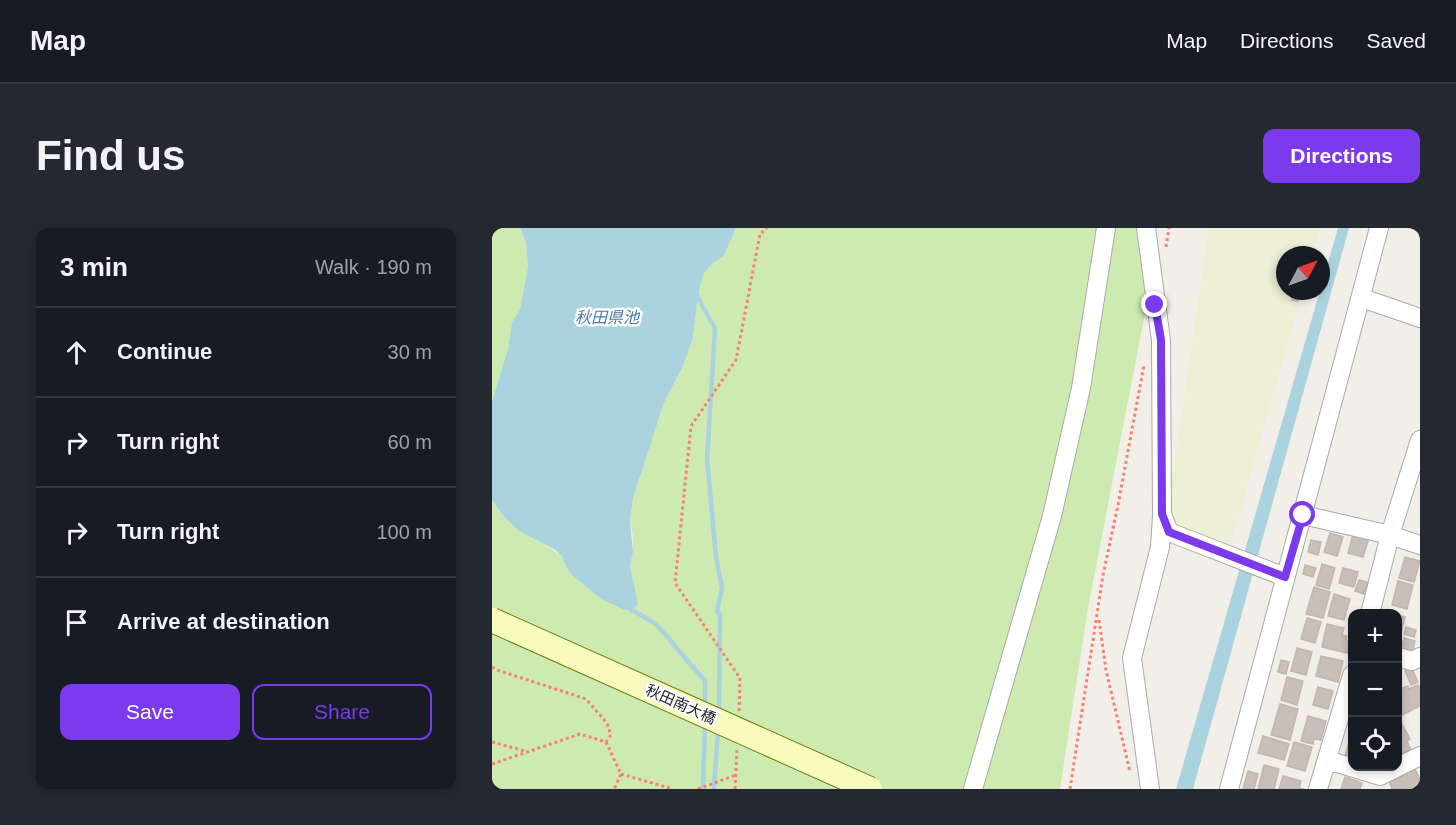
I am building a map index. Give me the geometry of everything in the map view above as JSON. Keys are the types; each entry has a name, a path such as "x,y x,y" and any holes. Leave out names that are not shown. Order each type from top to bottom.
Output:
{"street":[{"path":"973,789 1052,516 1081,388 1106,228"},
{"path":"1146,228 1161,340 1162,514 1160,547 1132,658 1150,789"},
{"path":"1229,789 1281,576 1303,515 1379,228"},
{"path":"1362,298 1420,318"},
{"path":"1371,609 1390,535 1420,440"},
{"path":"1162,514 1169,532 1281,576"},
{"path":"1303,515 1390,535 1420,545"},
{"name":"秋田南大橋","path":"492,620 870,789"},
{"path":"1402,658 1412,661 1420,657"},
{"path":"1318,789 1348,691"},
{"path":"1327,760 1380,776 1420,756"}],"path":[{"path":"738,721 740,678 675,584 691,426 736,360 760,234 766,228"},
{"path":"1070,789 1103,575 1145,360"},
{"path":"1098,615 1106,670 1131,778"},
{"path":"492,667 586,699 607,723 611,735 606,742"},
{"path":"492,764 580,734 606,742 621,774 673,789"},
{"path":"492,742 527,752"},
{"path":"735,789 737,742"},
{"path":"614,789 621,774"},
{"path":"698,789 736,775"}],"green space":[{"path":"492,228 520,228 526,242 528,267 520,309 512,322 508,349 492,401"},
{"path":"736,228 1138,228 1147,303 1088,608 1060,789 492,789 492,500 503,516 562,556 567,568 633,578 630,565 633,537 630,521 633,498 664,403 683,366 693,338 698,295 704,273 724,256"},
{"path":"1209,228 1321,228 1316,246 1276,246 1276,300 1300,300 1231,544 1175,527 1168,505"}],"water":[{"name":"秋田県池","path":"520,228 736,228 724,256 704,273 698,295 693,338 683,366 664,403 633,498 630,521 633,552 630,565 638,605 632,610 625,610 601,599 572,575 562,556 554,549 519,531 503,516 492,500 492,401 508,349 512,322 520,309 528,267 526,242"},
{"path":"1338,228 1349,228 1330,296 1330,256"},
{"path":"1317,300 1329,300 1193,789 1176,789"}],"building":[{"path":"1354,531 1370,535 1363,557 1348,553"},
{"path":"1330,533 1343,537 1337,556 1324,552"},
{"path":"1311,540 1321,542 1318,555 1308,552"},
{"path":"1405,557 1420,561 1414,582 1399,578"},
{"path":"1322,564 1335,568 1329,589 1316,585"},
{"path":"1305,565 1316,568 1313,577 1303,574"},
{"path":"1343,568 1358,572 1354,587 1339,583"},
{"path":"1359,580 1368,582 1364,594 1355,591"},
{"path":"1398,581 1413,585 1407,609 1392,605"},
{"path":"1314,587 1330,592 1323,618 1306,614"},
{"path":"1334,594 1350,599 1344,620 1328,616"},
{"path":"1307,618 1321,622 1315,643 1301,639"},
{"path":"1327,624 1344,628 1342,635 1347,636 1347,653 1322,647"},
{"path":"1406,627 1416,630 1414,637 1404,634"},
{"path":"1404,638 1415,641 1412,653 1402,650"},
{"path":"1297,648 1312,652 1306,675 1291,671"},
{"path":"1321,656 1343,661 1338,682 1316,676"},
{"path":"1281,660 1289,662 1286,674 1278,672"},
{"path":"1411,667 1418,682 1411,685 1405,670"},
{"path":"1287,677 1303,681 1297,705 1281,700"},
{"path":"1418,685 1420,706 1402,715 1402,688 1408,686 1409,689"},
{"path":"1318,687 1333,691 1328,709 1313,705"},
{"path":"1280,704 1298,709 1290,740 1271,735"},
{"path":"1308,716 1326,721 1321,740 1314,739 1313,744 1301,741"},
{"path":"1402,724 1410,739 1407,741 1411,750 1402,754"},
{"path":"1263,736 1289,744 1284,760 1258,753"},
{"path":"1294,742 1312,747 1305,771 1287,766"},
{"path":"1264,765 1279,769 1274,789 1258,789"},
{"path":"1415,769 1420,779 1420,787 1392,789 1389,781"},
{"path":"1248,771 1258,774 1254,789 1243,789"},
{"path":"1283,776 1301,781 1299,788 1304,789 1279,789"},
{"path":"1345,777 1362,783 1360,789 1341,789"}],"waterway":[{"path":"694,290 715,329 707,459 716,557 722,588 717,611 720,614 719,715"},
{"path":"632,610 656,624 705,681 705,708"},
{"path":"703,789 705,723"},
{"path":"714,789 718,729"}],"route":[{"path":"1155,305 1161,340 1162,514 1169,532 1285,577 1303,515"}]}
